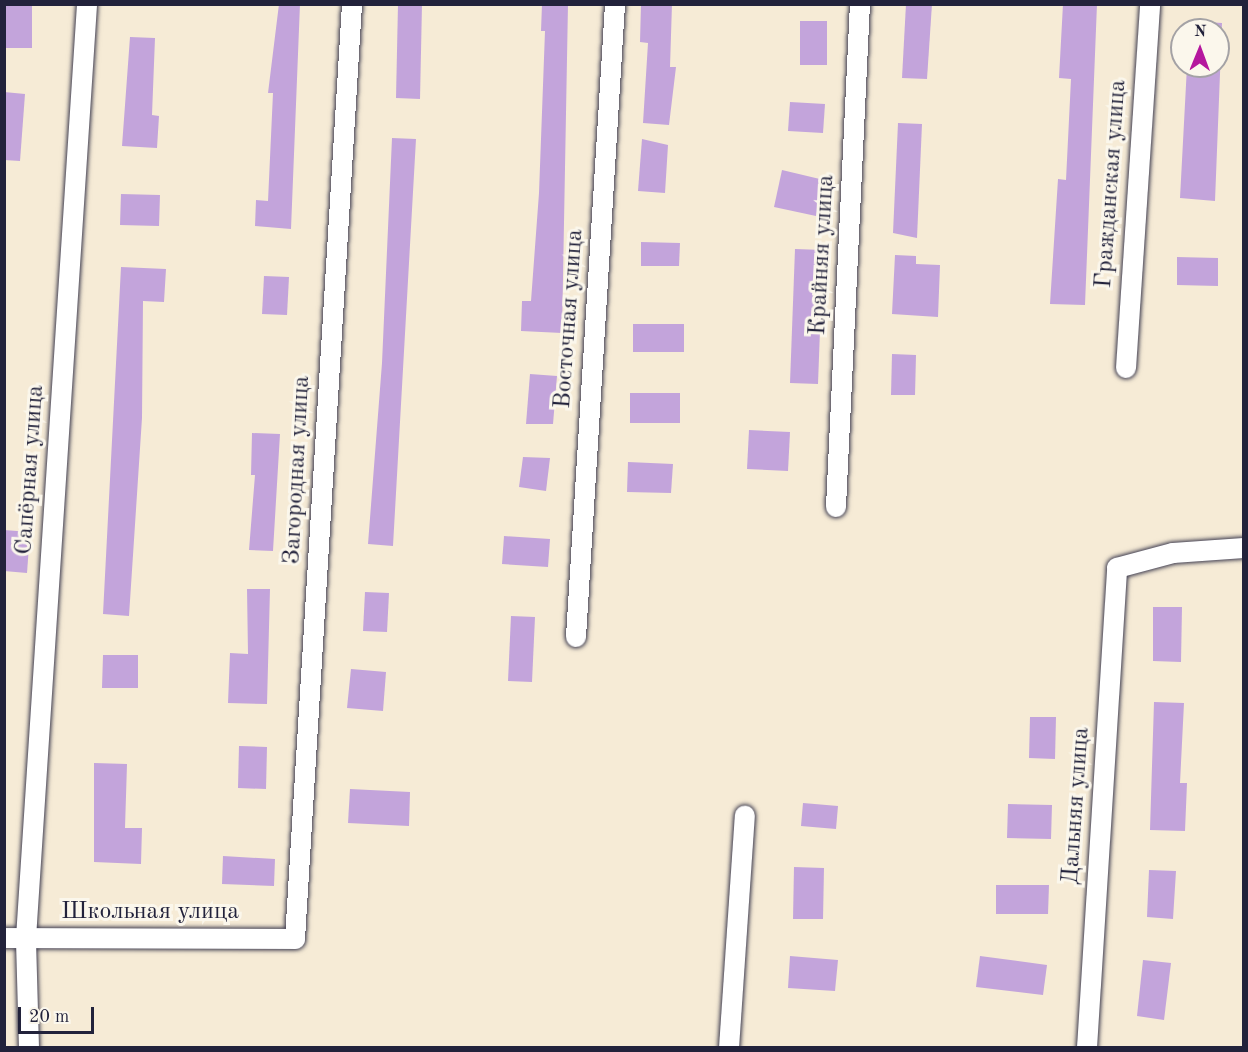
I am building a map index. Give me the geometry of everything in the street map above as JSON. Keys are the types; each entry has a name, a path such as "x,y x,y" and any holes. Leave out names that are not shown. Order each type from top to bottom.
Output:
{"street":[{"name":"Сапёрная улица","path":"29,1047 26,938 87,4"},
{"name":"Загородная улица","path":"295,939 352,4"},
{"name":"Восточная улица","path":"576,637 615,4"},
{"name":"Крайняя улица","path":"836,507 860,4"},
{"name":"Гражданская улица","path":"1126,368 1150,4"},
{"name":"Дальняя улица","path":"1087,1047 1117,568 1173,553 1244,548"},
{"path":"729,1047 745,816"},
{"name":"Школьная улица","path":"4,938 295,939"}],"building":[{"path":"279,4 300,4 291,229 255,226 256,200 268,201 273,93 268,93"},
{"path":"398,4 422,4 420,99 396,98"},
{"path":"542,4 568,4 562,333 521,331 522,301 531,301 539,193 545,31 541,31"},
{"path":"641,4 672,4 670,67 676,67 669,125 643,123 648,43 640,42"},
{"path":"906,4 932,4 927,79 902,78"},
{"path":"1063,4 1097,4 1085,305 1050,304 1058,179 1066,180 1071,79 1059,78"},
{"path":"32,5 32,48 4,48 4,6"},
{"path":"800,21 827,21 827,65 800,65"},
{"path":"130,37 155,38 152,115 159,116 157,148 122,146"},
{"path":"1186,78 1220,78 1215,201 1180,198"},
{"path":"4,92 25,94 20,161 4,160"},
{"path":"790,102 825,104 823,133 788,131"},
{"path":"898,123 922,124 917,238 893,233"},
{"path":"392,138 416,139 393,546 368,544 382,363"},
{"path":"642,139 668,145 665,193 638,191"},
{"path":"782,170 824,180 816,216 774,207"},
{"path":"121,194 160,195 159,226 120,225"},
{"path":"641,242 680,243 679,266 641,266"},
{"path":"795,249 823,250 818,384 790,383"},
{"path":"895,255 916,256 916,264 940,265 938,317 892,314"},
{"path":"1177,257 1218,258 1218,286 1177,285"},
{"path":"121,267 166,269 164,302 143,301 142,418 129,616 103,614"},
{"path":"264,276 289,277 287,315 262,314"},
{"path":"633,324 684,324 684,352 633,352"},
{"path":"892,354 916,355 915,395 891,395"},
{"path":"530,374 557,376 553,424 526,424"},
{"path":"630,393 680,393 680,423 630,423"},
{"path":"749,430 790,432 788,471 747,469"},
{"path":"252,433 280,434 273,551 249,550 255,475 251,475"},
{"path":"523,457 550,458 546,491 519,487"},
{"path":"628,462 673,464 671,493 627,492"},
{"path":"4,530 30,532 27,573 4,571"},
{"path":"504,536 550,539 548,567 502,564"},
{"path":"247,589 270,589 267,704 228,703 230,653 248,654"},
{"path":"365,592 389,593 387,632 363,631"},
{"path":"1153,607 1182,607 1181,662 1153,661"},
{"path":"511,616 535,617 532,682 508,681"},
{"path":"103,655 138,655 138,688 102,688"},
{"path":"351,669 386,672 383,711 347,708"},
{"path":"1154,702 1184,703 1180,783 1187,783 1185,831 1150,830"},
{"path":"1030,717 1056,717 1055,759 1029,758"},
{"path":"239,746 267,747 266,789 238,788"},
{"path":"94,763 127,764 125,828 142,828 141,864 94,862"},
{"path":"350,789 410,792 409,826 348,823"},
{"path":"803,803 838,806 836,829 801,826"},
{"path":"1008,804 1052,805 1051,839 1007,838"},
{"path":"223,856 275,859 274,886 222,884"},
{"path":"794,867 824,868 823,919 793,919"},
{"path":"1149,870 1176,871 1173,919 1147,917"},
{"path":"996,885 1049,885 1048,914 996,914"},
{"path":"790,956 838,960 835,991 788,988"},
{"path":"980,956 1047,965 1043,995 976,987"},
{"path":"1143,960 1171,963 1164,1020 1137,1016"}]}
